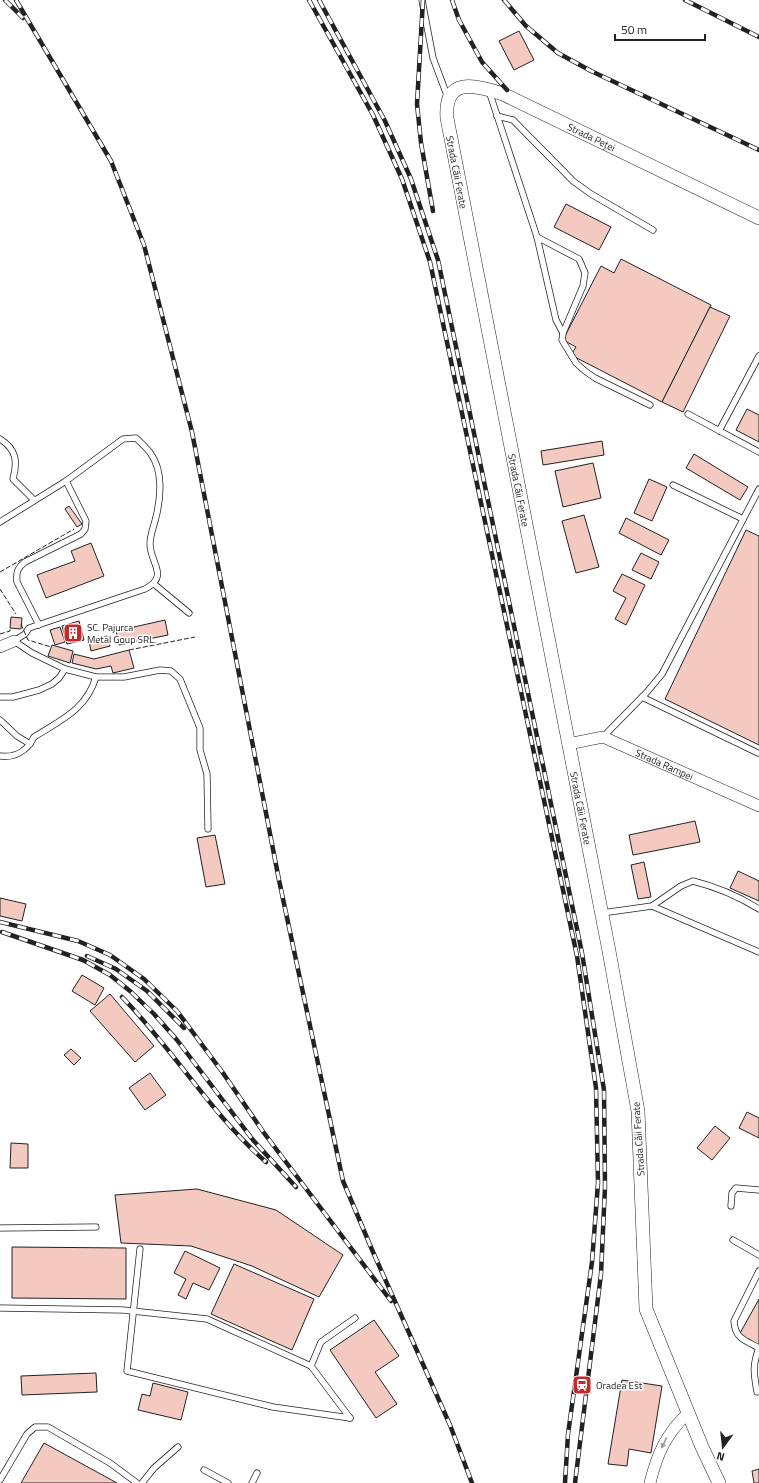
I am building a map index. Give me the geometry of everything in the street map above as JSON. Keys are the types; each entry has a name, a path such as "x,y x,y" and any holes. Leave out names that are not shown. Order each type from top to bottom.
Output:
{"street":[{"name":"Strada Peței","path":"448,98 454,92 466,86 478,86 503,94 759,218"},
{"name":"Strada Căii Ferate","path":"448,98 446,110 448,126 602,913 638,1111 646,1309 688,1413 719,1483"},
{"path":"0,647 14,641"},
{"path":"568,744 603,737"},
{"name":"Strada Rampei","path":"603,737 759,806"},
{"path":"650,1483 656,1460 668,1436 676,1424 688,1413"}],"lane":[{"path":"422,0 433,58 448,98"},
{"path":"488,89 536,237 556,320 563,333"},
{"path":"496,116 513,120 573,181 591,194 652,230"},
{"path":"536,237 579,259 586,273 563,333 562,340 576,363 595,378 650,405"},
{"path":"719,431 759,356"},
{"path":"688,414 759,452"},
{"path":"0,522 66,481 123,439 136,438 151,454 160,484 158,506 150,546 158,569 158,577 154,584 145,589 29,628 25,634 14,641 32,653 65,669 96,677 124,677 160,670 171,671 180,679 191,710 200,728 200,750 207,774 208,829"},
{"path":"0,439 8,444 13,452 16,469 13,479 34,500"},
{"path":"39,625 17,582 16,576 20,566 25,562 75,538 85,529 86,521 66,481"},
{"path":"673,485 743,519"},
{"path":"603,737 662,674 759,489"},
{"path":"154,584 189,613"},
{"path":"0,697 13,697 39,690 52,684 60,678 65,669"},
{"path":"0,756 12,756 19,753 30,744 34,738 75,710 86,700 93,688 96,677"},
{"path":"642,697 758,753"},
{"path":"0,720 17,736 30,744"},
{"path":"602,913 652,906 681,886 693,881 711,885 759,909"},
{"path":"652,906 758,950"},
{"path":"731,1206 732,1193 736,1188 759,1190"},
{"path":"0,1228 96,1227"},
{"path":"733,1240 759,1255"},
{"path":"0,1308 134,1310 207,1319 311,1366 350,1418 273,1407 127,1371 134,1310 140,1249"},
{"path":"757,1392 754,1374 754,1361 759,1348 738,1336 734,1328 734,1321 759,1271"},
{"path":"311,1366 321,1342 355,1318"},
{"path":"0,1480 27,1434 35,1427 48,1427 110,1463 137,1483"},
{"path":"142,1483 154,1468 178,1447"},
{"path":"204,1470 228,1483"},
{"path":"252,1483 257,1473"}],"building":[{"path":"519,31 534,60 514,70 499,41"},
{"path":"566,204 611,227 599,250 554,227"},
{"path":"621,259 711,305 662,402 571,355 576,347 563,340 601,266 614,273"},
{"path":"710,307 730,316 683,412 662,402"},
{"path":"747,409 759,415 759,442 736,430"},
{"path":"602,441 604,455 543,465 541,451"},
{"path":"694,454 748,487 740,500 686,468"},
{"path":"593,463 601,498 563,507 555,471"},
{"path":"649,479 667,487 652,521 634,513"},
{"path":"69,506 82,524 77,527 65,509"},
{"path":"584,515 599,567 576,573 562,521"},
{"path":"626,518 669,540 661,555 619,533"},
{"path":"746,530 759,536 759,745 665,699"},
{"path":"91,543 104,576 46,598 37,575 75,561 71,551"},
{"path":"641,553 659,562 651,579 632,570"},
{"path":"622,574 645,585 626,625 615,619 626,598 613,591"},
{"path":"11,617 22,618 21,629 10,628"},
{"path":"165,620 168,635 119,645 116,631"},
{"name":"SC. Pajurca Metal Goup SRL.","path":"79,621 84,640 67,644 62,626"},
{"path":"60,627 65,642 55,645 50,630"},
{"path":"107,636 110,646 91,651 89,641"},
{"path":"52,645 73,651 70,663 48,656"},
{"path":"129,650 134,668 113,673 111,666 96,669 72,663 74,654 94,659"},
{"path":"695,821 700,842 633,855 629,835"},
{"path":"215,835 225,884 206,887 197,838"},
{"path":"644,862 651,897 638,899 631,865"},
{"path":"738,871 759,881 759,901 730,888"},
{"path":"0,898 26,904 22,921 0,916"},
{"path":"82,975 104,988 95,1005 72,991"},
{"path":"110,994 154,1046 135,1062 90,1011"},
{"path":"71,1049 81,1058 74,1065 64,1055"},
{"path":"150,1073 166,1095 145,1110 129,1088"},
{"path":"747,1112 759,1118 759,1138 739,1128"},
{"path":"715,1126 730,1138 712,1160 697,1148"},
{"path":"11,1143 28,1144 28,1168 10,1168"},
{"path":"197,1189 276,1210 343,1255 319,1297 252,1266 191,1246 121,1243 115,1195"},
{"path":"12,1247 126,1248 126,1299 12,1298"},
{"path":"185,1251 220,1268 209,1290 193,1283 186,1299 178,1295 186,1279 174,1273"},
{"path":"234,1264 314,1299 292,1350 211,1314"},
{"path":"759,1299 759,1347 739,1335"},
{"path":"374,1320 399,1356 375,1372 397,1404 376,1418 330,1350"},
{"path":"96,1373 97,1392 22,1395 21,1376"},
{"path":"622,1380 662,1386 651,1453 629,1449 627,1466 608,1464"},
{"path":"153,1383 188,1392 181,1420 138,1410 142,1394 150,1396"},
{"path":"44,1443 117,1483 21,1483"},
{"path":"759,1469 759,1483 754,1483 752,1471"}],"railway":[{"path":"5,0 23,18"},
{"path":"16,0 111,161 144,245 192,432 279,880 343,1181 450,1425 472,1483"},
{"path":"309,0 373,115 402,179 430,262 577,956 596,1088 598,1183 592,1262 568,1434 565,1483"},
{"path":"319,0 385,121 411,179 438,260 582,953 604,1090 605,1187 601,1274 575,1483"},
{"path":"423,0 417,104 421,143 433,211"},
{"path":"452,0 459,20 482,62 507,90"},
{"path":"504,0 526,26 558,53 591,71 759,150"},
{"path":"685,0 759,37"},
{"path":"0,922 78,941 110,955 144,979 177,1011 223,1073 264,1133 391,1301"},
{"path":"2,932 83,960 110,975 130,991 154,1014 177,1040 253,1140 296,1187"},
{"path":"87,956 116,969 147,991 184,1028"},
{"path":"122,997 141,1017 227,1123 266,1162"}],"fence":[{"path":"0,572 74,529"},
{"path":"0,589 16,614"},
{"path":"21,624 28,640 51,647"},
{"path":"0,634 10,631 10,628"},
{"path":"129,650 195,637"}],"place":[{"name":"SC. Pajurca Metal Goup SRL.","path":"73,633"},
{"name":"Oradea Est","path":"582,1385"}]}
